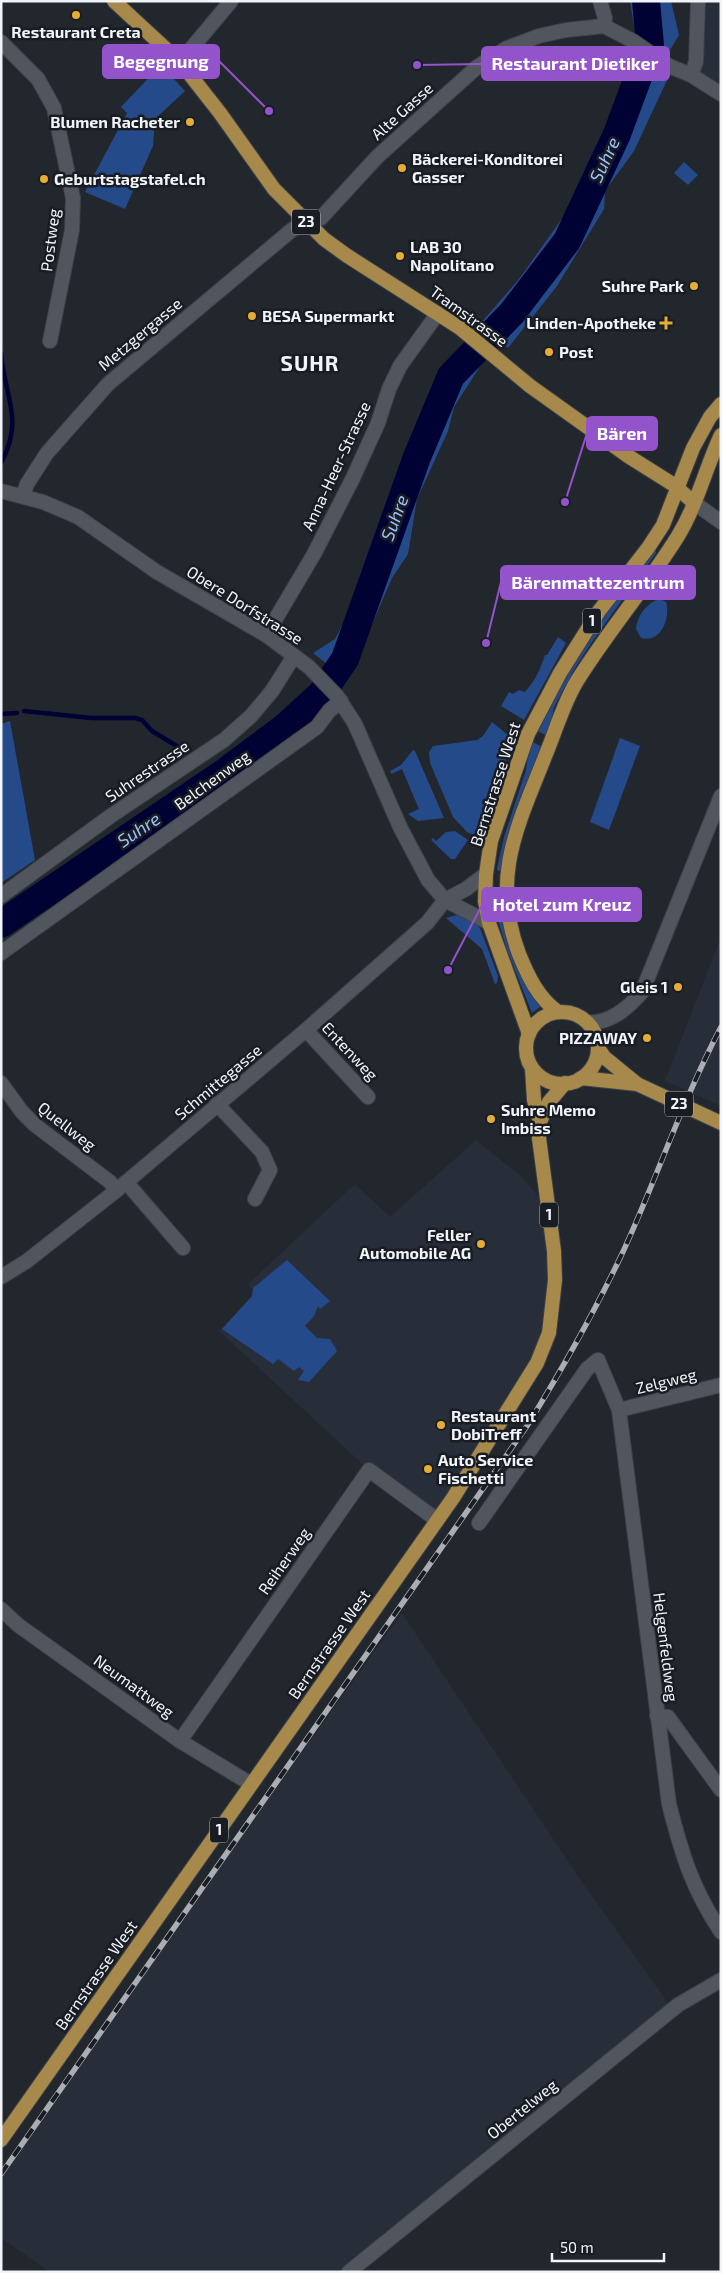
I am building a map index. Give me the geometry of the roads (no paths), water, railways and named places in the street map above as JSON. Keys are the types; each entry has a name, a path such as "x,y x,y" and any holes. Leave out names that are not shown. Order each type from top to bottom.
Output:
{"main road":[{"name":"Tramstrasse","path":"114,1 180,62 220,113 274,189 307,224 346,255 438,313 473,338 530,386 583,425 678,489"},
{"name":"1","path":"678,489 699,436 721,404"},
{"path":"558,1012 550,1006 528,978 510,927 506,902 506,871 512,843 564,707 576,683 614,623 679,534 721,435"},
{"name":"23","path":"678,489 693,502"},
{"name":"Bernstrasse West","path":"529,1034 489,924 485,900 486,874 491,841 528,734 560,673 599,610 648,548 663,525 678,489"},
{"path":"529,1034 540,1019 558,1012 574,1014 588,1022 594,1032 598,1048 593,1066 581,1078 565,1083 550,1082 532,1068"},
{"name":"1","path":"529,1034 526,1048 532,1068"},
{"name":"23","path":"598,1048 604,1057 637,1084 721,1123"},
{"name":"Bernstrasse West","path":"532,1068 534,1100 540,1122"},
{"name":"23","path":"581,1078 637,1084"},
{"name":"Bernstrasse West","path":"1,2140 437,1520 478,1460 537,1363 549,1332 555,1280 554,1251 539,1138 540,1122 548,1102 565,1083"}],"street":[{"path":"180,62 231,1"},
{"path":"600,1 605,18 604,26 669,66 692,75 721,94"},
{"path":"692,75 696,62 698,1"},
{"name":"Alte Gasse","path":"307,224 321,218 377,157 477,67 507,48 539,36 566,30 604,26"},
{"name":"Postweg","path":"1,42 38,79 54,108 73,198 72,230 50,341"},
{"name":"Metzgergasse","path":"23,496 27,484 47,453 108,384 293,229 307,224"},
{"name":"Anna-Heer-Strasse","path":"266,635 314,554 350,484 378,423 389,389 400,366 438,313"},
{"name":"Obere Dorfstrasse","path":"1,491 23,496 78,517 157,572 266,635 317,674 339,698 355,724 413,855 428,880 445,900"},
{"path":"693,502 721,522"},
{"name":"Suhrestrasse","path":"1,896 112,815 224,740 251,716 272,690 294,656"},
{"name":"Belchenweg","path":"1,953 318,727 339,698"},
{"path":"588,1022 596,1023 612,1016 634,1001 642,992 721,796"},
{"path":"445,900 466,889 486,874"},
{"path":"445,900 489,924"},
{"name":"Schmittegasse","path":"1,1277 27,1262 121,1186 306,1030 427,923 445,900"},
{"name":"Entenweg","path":"306,1030 368,1097"},
{"name":"Quellweg","path":"1,1083 22,1112 35,1125 110,1182 121,1186 183,1248"},
{"path":"217,1104 262,1152 270,1170 255,1198"},
{"name":"Helgenfeldweg","path":"479,1523 587,1368 598,1360 619,1410 669,1804 680,1848 702,1904 721,1932"},
{"name":"Zelgweg","path":"619,1410 721,1385"},
{"name":"Reiherweg","path":"180,1741 369,1470 437,1520"},
{"name":"Neumattweg","path":"1,1609 18,1625 180,1741 252,1784"},
{"path":"657,1716 668,1717 721,1790"},
{"name":"Obertelweg","path":"349,2272 678,2005 721,1980"}],"waterway":[{"name":"Suhre","path":"1,924 225,772 285,727 322,693 345,659 417,457 451,376 512,313 567,241 617,134 650,45 646,1"},
{"path":"1,353 12,420 12,433 1,463"},
{"path":"24,711 91,718 135,718 142,720 152,731 185,751"},
{"path":"1,714 17,713"}],"railway":[{"path":"1,2174 527,1426 576,1342 621,1256 681,1112 721,1027"}],"place":[{"name":"Restaurant Creta","path":"76,15"},
{"name":"Restaurant Dietiker","path":"417,65"},
{"name":"Begegnung","path":"269,111"},
{"name":"Blumen Racheter","path":"190,122"},
{"name":"Bäckerei-Konditorei Gasser","path":"402,168"},
{"name":"Geburtstagstafel.ch","path":"44,179"},
{"name":"LAB 30 Napolitano","path":"400,256"},
{"name":"Suhre Park","path":"694,286"},
{"name":"BESA Supermarkt","path":"252,316"},
{"name":"Linden-Apotheke","path":"666,323"},
{"name":"Post","path":"549,352"},
{"name":"Bären","path":"565,502"},
{"name":"Bärenmattezentrum","path":"486,643"},
{"name":"Hotel zum Kreuz","path":"448,970"},
{"name":"Gleis 1","path":"678,987"},
{"name":"PIZZAWAY","path":"647,1038"},
{"name":"Suhre Memo Imbiss","path":"491,1119"},
{"name":"Feller Automobile AG","path":"481,1244"},
{"name":"Restaurant DobiTreff","path":"441,1425"},
{"name":"Auto Service Fischetti","path":"428,1469"}],"district":[{"name":"SUHR","path":"310,364"}]}
